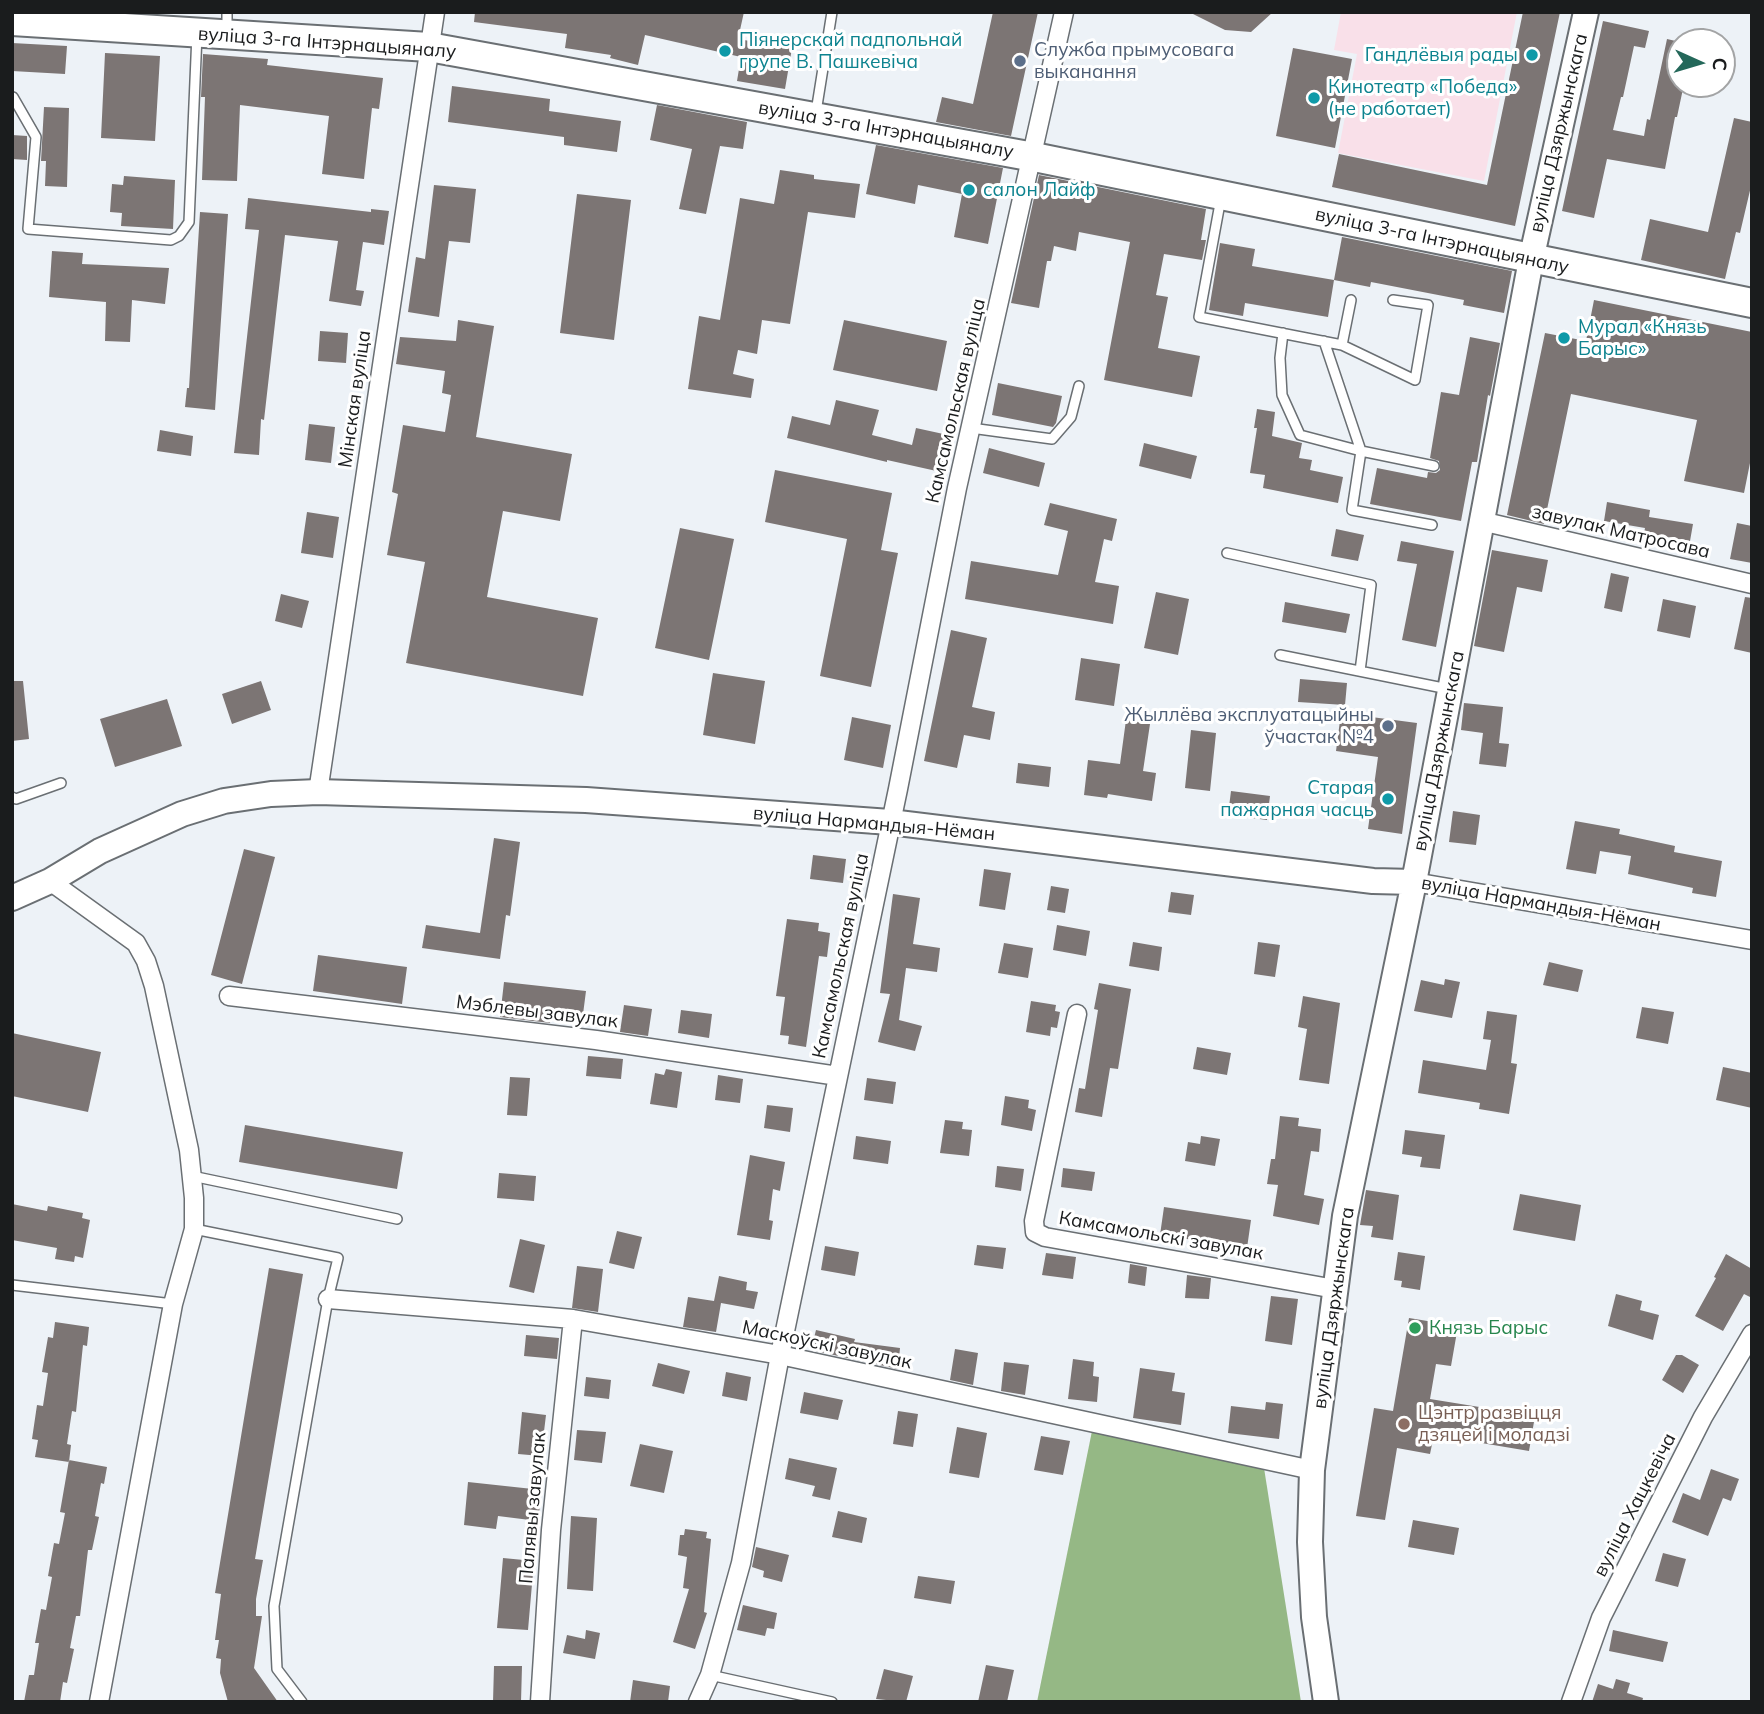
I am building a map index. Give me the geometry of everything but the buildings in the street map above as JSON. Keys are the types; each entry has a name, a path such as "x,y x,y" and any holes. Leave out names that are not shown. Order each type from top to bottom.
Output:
{"main road":[{"name":"вуліца 3-га Інтэрнацыяналу","path":"12,21 197,33 227,23 429,47 1034,157 1752,303"}],"street":[{"name":"Мінская вуліца","path":"317,792 435,12"},
{"name":"Камсамольская вуліца","path":"698,1702 710,1675 741,1563 780,1355 971,428 1034,157 1064,12"},
{"name":"вуліца Дзяржынскага","path":"1326,1702 1314,1617 1310,1542 1312,1470 1345,1216 1414,882 1531,260 1586,12"},
{"name":"завулак Матросава","path":"1482,521 1752,584"},
{"name":"вуліца Нармандыя-Нёман","path":"12,898 50,881 100,851 182,814 224,801 271,794 317,792 586,800 890,822 1373,881 1414,882 1752,940"},
{"path":"50,881 136,943 146,961 154,986 189,1150 191,1176 194,1229 173,1304 99,1702"},
{"name":"Мэблевы завулак","path":"229,996 596,1040 838,1076"},
{"name":"Камсамольскі завулак","path":"1077,1014 1034,1221 1035,1232 1045,1237 1335,1289"},
{"name":"Маскоўскі завулак","path":"328,1299 573,1319 780,1355 1312,1470"},
{"name":"Палявы завулак","path":"540,1702 551,1530 573,1319"},
{"name":"вуліца Хацкевіча","path":"1571,1702 1601,1618 1703,1417 1752,1334"}],"lane":[{"path":"815,118 832,12"},
{"path":"13,97 36,137 28,229 171,240 179,236 190,222 197,33"},
{"path":"1221,196 1199,317 1342,345 1415,380 1428,305 1392,300"},
{"path":"1342,345 1351,300"},
{"path":"1283,333 1280,358 1282,395 1300,435 1434,466"},
{"path":"1324,341 1361,451 1352,510 1432,525"},
{"path":"971,428 1052,439 1071,417 1079,386"},
{"path":"1227,553 1371,585 1360,671"},
{"path":"1280,655 1450,689"},
{"path":"12,797 16,799 61,783"},
{"path":"191,1176 397,1219"},
{"path":"194,1229 338,1258 328,1299 274,1606 277,1669 302,1702"},
{"path":"12,1285 173,1304"},
{"path":"710,1675 832,1702"}],"shaded area":[{"path":"1341,12 1517,12 1484,181 1338,153 1357,54 1334,50"}],"green space":[{"path":"1092,1431 1264,1468 1301,1702 1037,1702"}],"place":[{"name":"Піянерскай падпольнай групе В. Пашкевіча","path":"725,51"},
{"name":"Гандлёвыя рады","path":"1532,55"},
{"name":"Служба прымусовага выканання","path":"1020,61"},
{"name":"Кинотеатр «Победа» (не работает)","path":"1314,98"},
{"name":"салон Лайф","path":"969,190"},
{"name":"Мурал «Князь Барыс»","path":"1564,338"},
{"name":"Жыллёва эксплуатацыйны ўчастак №4","path":"1388,726"},
{"name":"Старая пажарная часць","path":"1388,799"},
{"name":"Князь Барыс","path":"1415,1328"},
{"name":"Цэнтр развіцця дзяцей і моладзі","path":"1404,1424"}]}
